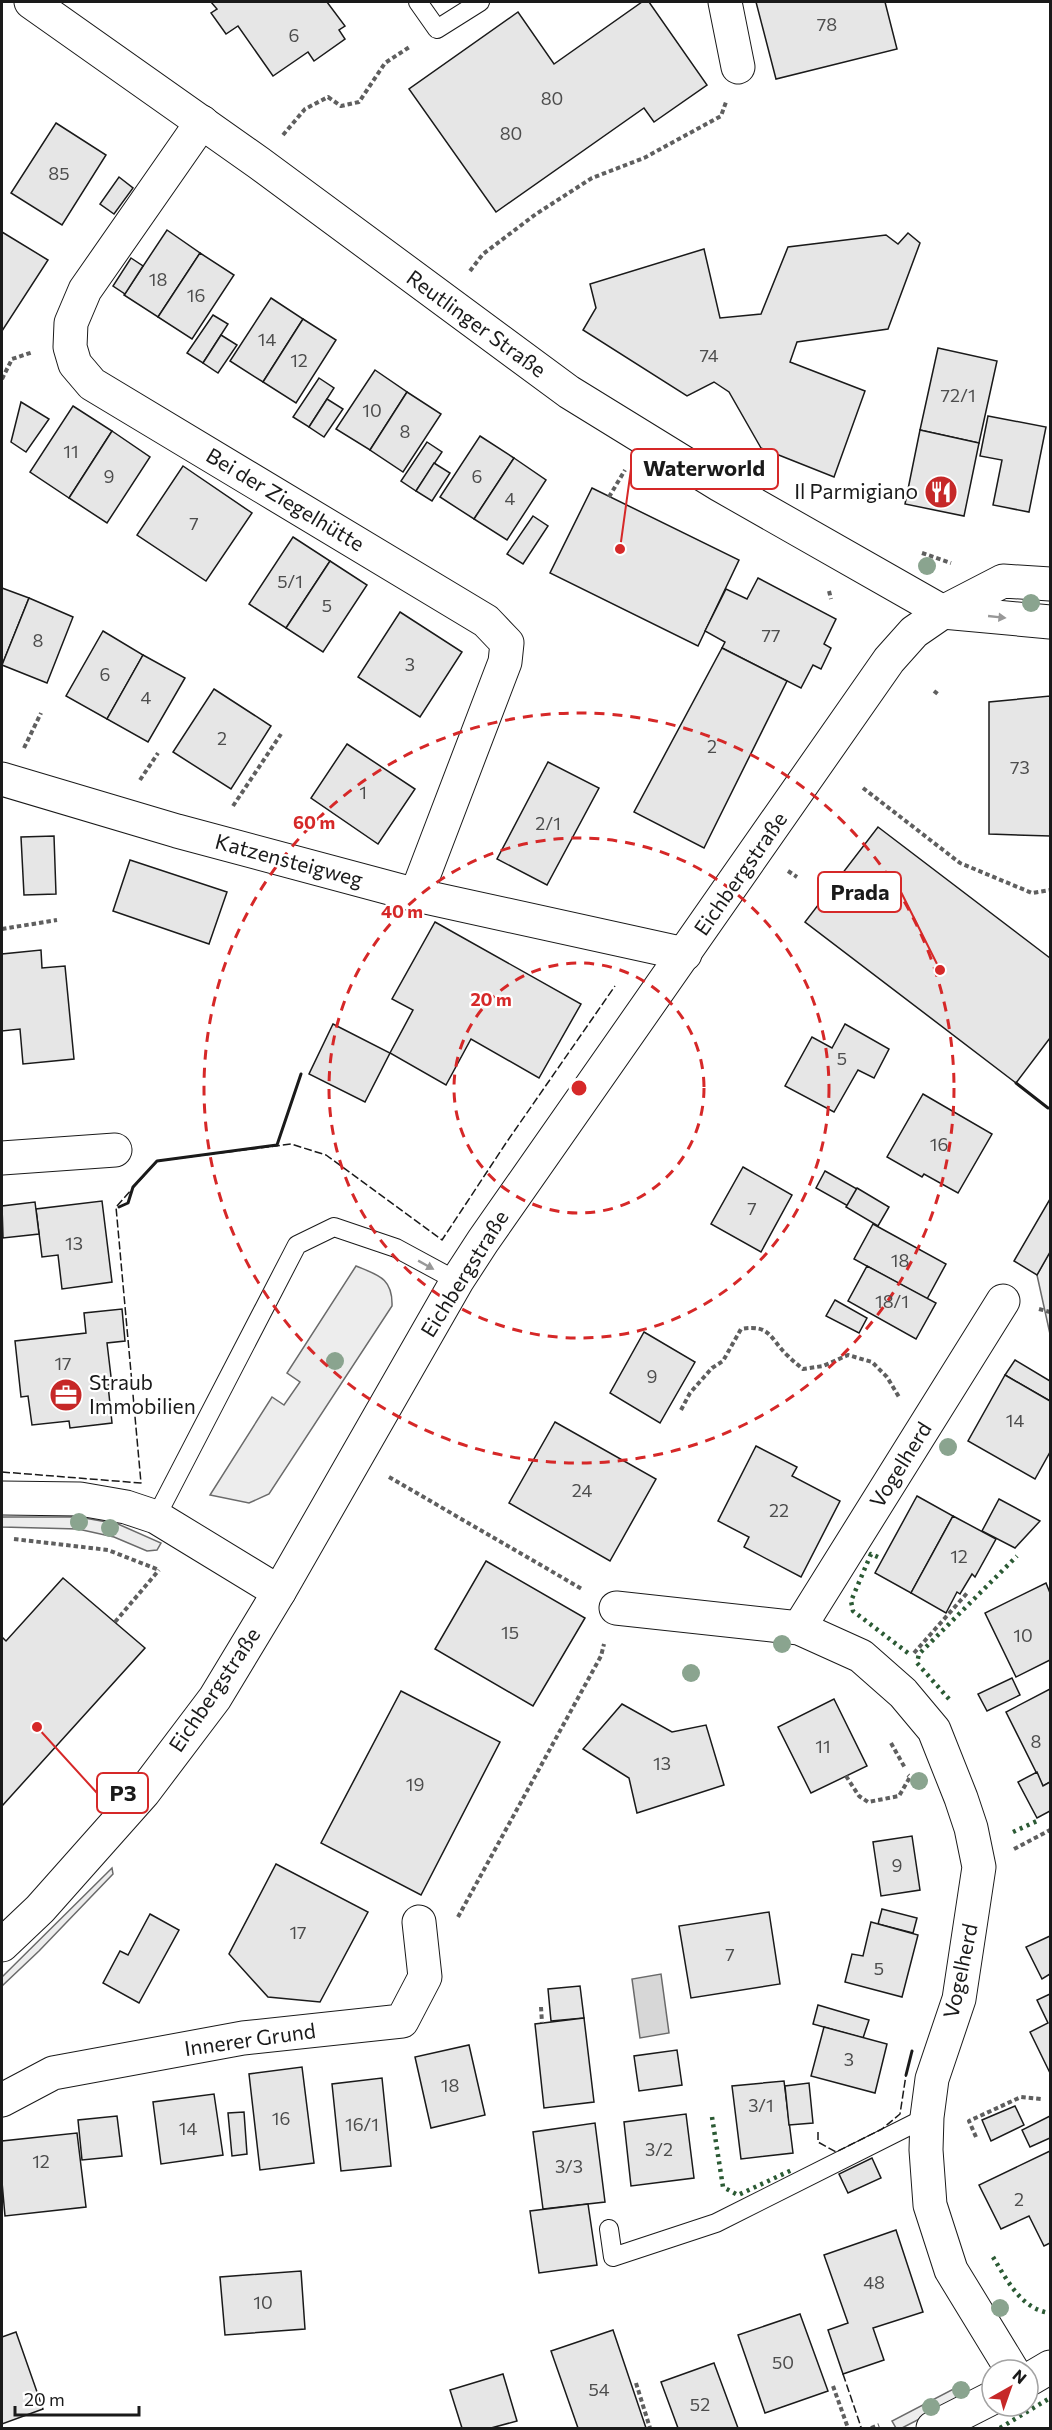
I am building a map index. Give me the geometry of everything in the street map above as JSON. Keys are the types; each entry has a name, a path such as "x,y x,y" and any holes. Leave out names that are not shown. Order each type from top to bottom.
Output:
{"street":[{"name":"Reutlinger Straße","path":"31,2 202,122 569,392 720,485 943,612 1050,622"},
{"path":"725,2 738,67"},
{"name":"Bei der Ziegelhütte","path":"202,122 85,290 71,323 70,347 75,364 92,384 486,621 507,643 505,662 416,896"},
{"path":"943,612 1003,581 1050,584"},
{"name":"Eichbergstraße","path":"2,1945 40,1909 144,1792 216,1698 457,1281 890,660 914,632 943,612"},
{"name":"Katzensteigweg","path":"2,779 416,896 685,954"},
{"path":"2,1158 115,1149"},
{"name":"Vogelherd","path":"799,1628 1003,1301"},
{"path":"2,1498 80,1499 126,1507 169,1525 279,1592"},
{"name":"Vogelherd","path":"616,1608 799,1628 861,1656 903,1693 934,1730 971,1828 979,1867 959,1999 932,2079 926,2150 930,2205 951,2271 1005,2358"},
{"name":"Innerer Grund","path":"2,2100 53,2073 243,2038 402,2021 425,1977 420,1922"},
{"path":"933,2428 980,2404"}],"lane":[{"path":"418,2 437,29 480,2"},
{"path":"169,1525 297,1245 334,1227 396,1248 457,1281"},
{"path":"609,2229 613,2257 716,2223 927,2117"}],"path":[{"path":"285,132 305,109 328,97 341,106 359,102 385,63"},
{"path":"471,270 483,254 536,214 592,178 644,158 721,116 738,67"},
{"path":"933,692 939,695"},
{"path":"211,839 280,734"},
{"path":"863,788 960,862 1032,893 1050,891"},
{"path":"2,929 57,920"},
{"path":"681,1410 690,1393 712,1368 723,1361 741,1329 754,1327 768,1331 787,1355 803,1369 823,1366 849,1355 872,1362 887,1377 903,1405 926,1425"},
{"path":"388,1477 616,1608 601,1656 454,1925"},
{"path":"115,1623 159,1570 169,1525"},
{"path":"12,1539 108,1550 159,1570"},
{"path":"903,1693 912,1656 968,1592"},
{"path":"846,1776 859,1796 868,1802 899,1796 910,1777 890,1739"},
{"path":"541,2007 542,2023"},
{"path":"976,2137 969,2121 1022,2097 1041,2099"},
{"path":"636,2383 650,2428"},
{"path":"833,2386 848,2428"},
{"path":"871,2428 879,2425"}],"shaded area":[{"path":"1050,1252 1050,1334 1037,1275"},
{"path":"356,1266 377,1275 387,1283 392,1297 392,1306 269,1494 249,1503 210,1495 272,1397 284,1405 300,1382 287,1373"},
{"path":"2,1517 79,1517 118,1524 161,1543 157,1550 147,1551 114,1537 78,1529 2,1527"},
{"path":"112,1868 113,1874 2,1986 2,1977"},
{"path":"661,1974 669,2033 640,2038 632,1979"},
{"path":"965,2383 970,2393 902,2428 896,2428 892,2421"}],"building":[{"path":"211,2 327,2 345,26 339,30 345,39 314,61 308,52 273,76 238,26 226,34 211,13 217,9"},
{"path":"642,2 649,2 707,85 654,122 644,108 496,212 409,89 518,12 554,64"},
{"path":"756,2 885,2 897,49 776,79"},
{"path":"56,123 106,155 62,225 11,193"},
{"path":"119,177 133,188 114,214 100,204"},
{"path":"167,230 200,253 158,317 124,295"},
{"path":"2,232 48,260 2,331"},
{"path":"908,233 920,243 888,329 797,342 790,362 865,391 834,477 761,448 729,392 714,382 687,396 583,330 596,308 590,284 704,249 720,318 761,314 788,247 886,235 898,244"},
{"path":"200,253 234,275 192,339 158,317"},
{"path":"131,258 143,266 125,294 113,286"},
{"path":"271,298 303,319 263,382 230,361"},
{"path":"213,315 228,324 203,363 187,353"},
{"path":"303,319 336,340 296,403 263,382"},
{"path":"221,335 237,345 218,373 203,363"},
{"path":"938,348 997,361 979,443 920,430"},
{"path":"375,370 407,392 370,450 336,429"},
{"path":"319,378 334,388 309,427 293,417"},
{"path":"407,392 441,414 403,472 370,450"},
{"path":"327,399 343,409 324,437 309,427"},
{"path":"21,402 49,419 26,452 11,442"},
{"path":"73,406 112,431 69,498 30,472"},
{"path":"988,416 1046,427 1029,512 993,505 1002,460 980,456"},
{"path":"920,430 979,443 964,516 905,504"},
{"path":"112,431 150,457 107,523 69,498"},
{"path":"480,436 514,458 474,519 440,497"},
{"path":"427,442 442,452 416,491 401,481"},
{"path":"514,458 546,480 507,540 474,519"},
{"path":"434,463 450,473 432,501 416,491"},
{"path":"183,466 252,513 206,581 137,535"},
{"path":"592,488 739,560 698,646 550,573"},
{"path":"533,516 548,526 523,564 507,554"},
{"path":"293,537 330,561 286,628 249,604"},
{"path":"330,561 367,585 323,652 286,628"},
{"path":"758,578 836,619 824,644 831,648 821,669 813,665 801,688 722,648 725,642 705,631 726,589 747,599"},
{"path":"2,588 29,598 2,665"},
{"path":"29,598 73,617 47,683 2,665"},
{"path":"400,612 462,652 420,717 358,677"},
{"path":"103,631 143,655 107,719 66,696"},
{"path":"722,648 787,681 704,848 634,812"},
{"path":"143,655 185,678 148,742 107,719"},
{"path":"214,689 271,726 231,789 173,752"},
{"path":"1050,696 1050,836 989,834 989,702"},
{"path":"347,744 415,789 378,844 311,798"},
{"path":"548,762 599,788 547,885 497,859"},
{"path":"878,827 1050,958 1050,1038 1016,1083 805,922"},
{"path":"54,836 56,894 24,895 21,837"},
{"path":"130,860 227,892 209,944 113,911"},
{"path":"435,922 581,1004 539,1078 471,1039 446,1085 390,1053 413,1010 392,999"},
{"path":"41,950 42,968 65,966 74,1059 23,1064 20,1029 2,1031 2,954"},
{"path":"333,1024 390,1053 365,1102 309,1074"},
{"path":"845,1024 889,1049 874,1078 858,1070 834,1112 785,1086 812,1037 832,1048"},
{"path":"923,1094 992,1134 958,1193 924,1174 922,1177 887,1157"},
{"path":"743,1167 792,1195 761,1252 711,1224"},
{"path":"825,1171 857,1189 848,1206 816,1188"},
{"path":"857,1188 889,1207 878,1226 846,1207"},
{"path":"1050,1199 1050,1252 1037,1275 1014,1261"},
{"path":"102,1201 112,1282 62,1289 58,1255 42,1257 36,1209"},
{"path":"35,1202 39,1234 3,1238 2,1206"},
{"path":"873,1224 946,1264 927,1299 854,1259"},
{"path":"867,1266 936,1303 916,1339 848,1301"},
{"path":"835,1300 867,1318 859,1333 826,1316"},
{"path":"122,1309 125,1341 107,1343 112,1385 108,1385 112,1423 70,1428 69,1421 32,1425 28,1396 21,1397 15,1341 86,1333 84,1313"},
{"path":"644,1332 695,1362 660,1423 610,1393"},
{"path":"1015,1360 1050,1381 1050,1401 1005,1375"},
{"path":"1005,1375 1050,1401 1050,1452 1035,1479 968,1441"},
{"path":"555,1422 656,1479 610,1561 509,1503"},
{"path":"756,1446 797,1467 792,1476 840,1501 801,1577 744,1547 749,1537 718,1521"},
{"path":"917,1496 953,1516 911,1593 875,1573"},
{"path":"999,1499 1040,1521 1015,1548 982,1531"},
{"path":"953,1516 996,1539 975,1577 972,1574 960,1594 957,1592 946,1613 911,1593"},
{"path":"486,1561 585,1618 533,1706 435,1649"},
{"path":"63,1578 145,1648 2,1806 2,1637 6,1641"},
{"path":"1046,1583 1050,1593 1050,1660 1016,1677 985,1613"},
{"path":"1012,1678 1020,1695 987,1711 978,1694"},
{"path":"1050,1689 1050,1782 1043,1786 1006,1712"},
{"path":"401,1691 500,1742 421,1895 321,1843"},
{"path":"834,1699 867,1766 811,1793 778,1727"},
{"path":"622,1704 672,1732 706,1725 724,1785 637,1813 629,1778 583,1749"},
{"path":"1037,1772 1043,1786 1050,1782 1050,1811 1037,1818 1018,1782"},
{"path":"912,1836 920,1890 881,1896 873,1842"},
{"path":"276,1864 368,1912 320,2002 268,1997 229,1954"},
{"path":"882,1909 917,1918 913,1933 878,1924"},
{"path":"769,1912 780,1984 691,1998 679,1926"},
{"path":"150,1914 179,1930 139,2003 103,1983 120,1951 128,1955"},
{"path":"871,1922 918,1935 902,1997 845,1982 852,1954 863,1956"},
{"path":"1050,1936 1050,1974 1042,1979 1026,1947"},
{"path":"580,1986 584,2018 551,2021 548,1989"},
{"path":"1050,1994 1050,2073 1030,2032 1048,2023 1037,2000"},
{"path":"818,2005 869,2020 863,2038 813,2024"},
{"path":"584,2018 594,2102 544,2108 535,2024"},
{"path":"824,2027 887,2044 875,2093 811,2076"},
{"path":"469,2045 485,2115 431,2128 415,2057"},
{"path":"677,2050 682,2085 639,2091 634,2056"},
{"path":"302,2067 314,2163 260,2170 249,2074"},
{"path":"382,2078 391,2166 341,2171 332,2084"},
{"path":"784,2081 793,2153 741,2159 732,2086"},
{"path":"809,2083 813,2123 789,2125 785,2086"},
{"path":"214,2094 223,2155 161,2164 153,2102"},
{"path":"1015,2106 1024,2125 991,2141 982,2120"},
{"path":"244,2112 247,2154 232,2156 228,2113"},
{"path":"686,2114 694,2178 631,2186 624,2122"},
{"path":"117,2116 122,2156 82,2160 78,2120"},
{"path":"1050,2116 1050,2138 1030,2147 1022,2130"},
{"path":"595,2123 605,2202 543,2209 533,2132"},
{"path":"77,2133 86,2207 5,2216 2,2141"},
{"path":"1050,2151 1050,2243 1044,2246 1029,2216 1001,2229 979,2185"},
{"path":"872,2158 881,2178 848,2193 839,2174"},
{"path":"588,2204 597,2265 539,2273 530,2211"},
{"path":"896,2230 923,2312 873,2328 884,2360 843,2374 828,2330 848,2323 824,2255"},
{"path":"301,2271 305,2329 225,2335 220,2277"},
{"path":"800,2314 828,2391 765,2413 738,2335"},
{"path":"613,2330 646,2428 578,2428 551,2351"},
{"path":"16,2332 43,2409 2,2424 2,2337"},
{"path":"714,2363 738,2428 678,2428 661,2382"},
{"path":"503,2374 517,2421 491,2428 462,2428 450,2390"}],"hedge":[{"path":"878,1557 871,1554 851,1601 853,1611 908,1653"},
{"path":"949,1699 917,1663 919,1654 1017,1556"},
{"path":"1013,1832 1037,1821"},
{"path":"712,2117 723,2187 738,2195 794,2169"},
{"path":"993,2257 1023,2300 1031,2306 1050,2313"},
{"path":"1000,2428 1050,2398"}],"fence":[{"path":"2,1472 141,1483 116,1207 157,1161 291,1144 326,1155 442,1240 615,986"},
{"path":"818,2132 818,2142 836,2152 882,2129 900,2114 906,2075"},
{"path":"843,2374 861,2427 859,2428"}],"wall":[{"path":"119,1207 128,1203 133,1187 157,1161 277,1145 301,1074"},
{"path":"1016,1083 1048,1108"},
{"path":"906,2075 912,2051"}],"place":[{"name":"Il Parmigiano","path":"941,492"},
{"name":"Waterworld","path":"620,549"},
{"name":"Prada","path":"940,970"},
{"name":"Straub Immobilien","path":"66,1395"},
{"name":"P3","path":"37,1727"}]}
